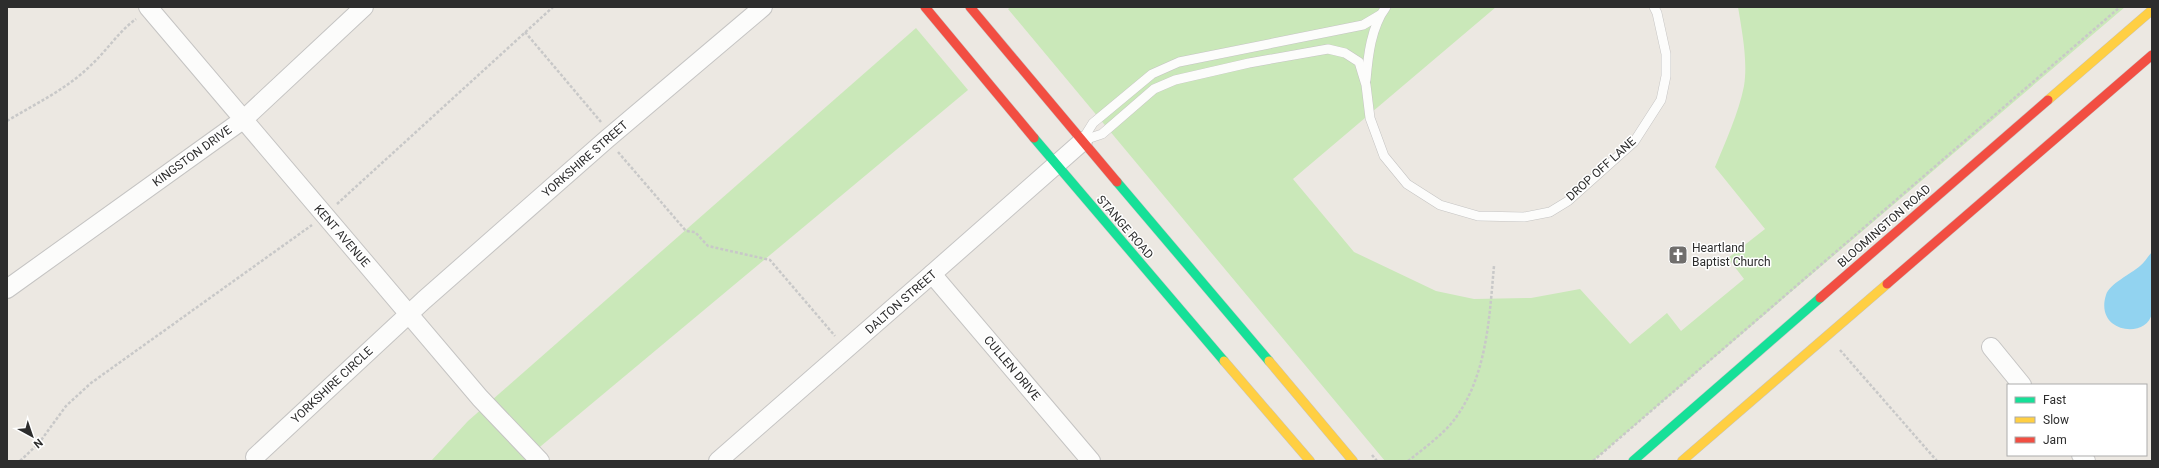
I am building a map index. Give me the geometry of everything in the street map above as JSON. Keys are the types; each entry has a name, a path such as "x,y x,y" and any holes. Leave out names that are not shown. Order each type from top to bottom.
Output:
{"main road":[{"name":"STANGE ROAD","path":"924,7 1055,164 1310,461"},
{"name":"STANGE ROAD","path":"970,7 1352,461"},
{"name":"BLOOMINGTON ROAD","path":"1633,461 2152,10"},
{"path":"1682,461 2152,55"}],"street":[{"name":"KINGSTON DRIVE","path":"7,289 244,119 364,7"},
{"name":"YORKSHIRE STREET","path":"409,313 609,137 763,7"},
{"name":"KENT AVENUE","path":"149,8 480,398 540,461"},
{"name":"DALTON STREET","path":"718,461 1083,140"},
{"name":"CULLEN DRIVE","path":"932,274 1091,461"},
{"name":"YORKSHIRE CIRCLE","path":"255,457 409,313"},
{"path":"1991,347 2021,384"}],"lane":[{"path":"1366,85 1368,54 1380,15 1386,7"},
{"name":"DROP OFF LANE","path":"1366,85 1370,118 1384,156 1407,184 1440,205 1478,216 1524,218 1550,212 1568,200 1634,142 1661,100 1666,76 1666,54 1657,13 1654,7"},
{"path":"1083,140 1093,123 1152,74 1179,62 1363,26 1380,15"},
{"path":"1083,140 1093,139 1102,134 1154,89 1176,80 1249,63 1328,49 1345,53 1359,62 1366,85"}],"path":[{"path":"20,461 39,442 66,406 91,382 325,215 553,7"},
{"path":"1593,461 2120,7"},
{"path":"7,121 53,94 76,78 94,63 132,22 149,8"},
{"path":"525,32 686,231 695,232 708,246 770,260 847,349"},
{"path":"1408,461 1427,446 1449,425 1465,402 1476,378 1485,345 1494,266"},
{"path":"1828,335 1937,461"}],"green space":[{"path":"1011,7 1496,7 1293,179 1354,252 1436,291 1474,299 1531,298 1580,289 1630,344 1667,313 1681,331 1744,279 1728,258 1765,229 1715,167 1735,117 1744,86 1745,57 1738,7 2125,7 1593,461 1385,461 1008,9"},
{"path":"916,28 968,90 523,461 431,461 468,421"}],"water":[{"path":"2152,252 2153,306 2148,322 2141,327 2132,329 2114,325 2107,318 2104,308 2108,291 2116,283 2140,266"}],"traffic: fast":[{"path":"1034,138 1224,361"},
{"path":"1117,182 1269,361"},
{"path":"1633,461 1820,298"}],"traffic: slow":[{"path":"2048,100 2152,10"},
{"path":"1682,461 1887,284"},
{"path":"1224,361 1310,461"},
{"path":"1269,361 1353,461"}],"traffic: jam":[{"path":"925,7 1034,138"},
{"path":"970,7 1117,182"},
{"path":"1887,284 2152,55"},
{"path":"1820,298 2048,100"}],"place":[{"name":"Heartland Baptist Church","path":"1678,255"}]}
